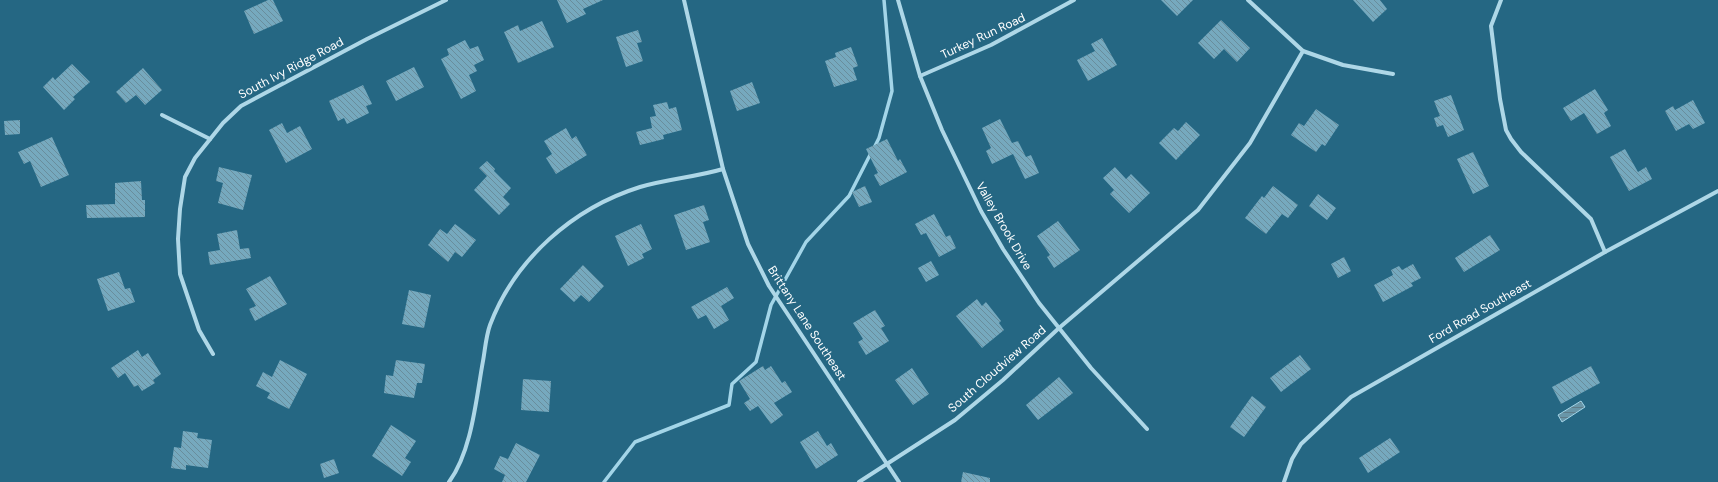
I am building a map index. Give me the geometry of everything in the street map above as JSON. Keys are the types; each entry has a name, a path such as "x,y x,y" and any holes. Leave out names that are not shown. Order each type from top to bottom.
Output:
{"street":[{"name":"South Ivy Ridge Road","path":"213,354 199,330 180,274 178,239 180,209 185,177 195,158 210,139 241,106 367,39 446,0"},
{"name":"Brittany Lane Southeast","path":"684,0 723,169 748,244 769,286 899,482"},
{"name":"Valley Brook Drive","path":"898,0 920,76 942,130 981,211 1038,303 1091,368 1147,429"},
{"name":"Turkey Run Road","path":"920,76 991,45 1074,0"},
{"path":"1248,0 1304,51 1343,64 1393,74"},
{"path":"1501,0 1490,26 1500,99 1506,130 1521,152 1591,219 1605,252"},
{"name":"South Cloudview Road","path":"859,482 955,420 1003,380 1059,328 1198,210 1250,143 1304,51"},
{"path":"162,115 210,139"},
{"path":"449,482 469,440 490,326 513,280 539,248 578,216 611,198 641,187 723,169"},
{"name":"Ford Road Southeast","path":"1284,482 1292,459 1301,444 1351,396 1605,252 1718,191"}],"water":[{"path":"1581,401 1585,407 1562,422 1558,415"}],"building":[{"path":"268,0 273,0 283,21 254,34 244,11"},
{"path":"557,0 603,0 583,9 586,14 567,23"},
{"path":"1161,0 1193,0 1177,16"},
{"path":"1353,0 1380,0 1387,9 1373,22"},
{"path":"1221,20 1250,48 1237,62 1224,49 1214,59 1198,43"},
{"path":"542,21 554,47 518,63 504,32 518,25 520,31"},
{"path":"638,30 642,42 637,43 643,61 626,67 616,37"},
{"path":"1102,38 1117,65 1088,81 1077,60 1095,51 1091,44"},
{"path":"465,40 470,49 478,46 484,60 474,65 477,71 469,75 476,91 461,99 441,59 449,55 447,49"},
{"path":"851,47 858,66 853,68 857,80 834,87 825,61 836,57 835,53"},
{"path":"72,64 90,82 73,97 75,99 64,110 43,87 53,77 55,80"},
{"path":"414,67 424,87 396,101 386,81"},
{"path":"143,68 162,90 145,105 136,95 126,103 116,92"},
{"path":"752,82 760,103 737,111 730,91"},
{"path":"363,85 372,104 366,106 369,113 347,124 344,118 338,121 329,101"},
{"path":"1595,89 1608,110 1604,113 1611,126 1597,134 1584,113 1571,121 1563,108"},
{"path":"1451,95 1464,130 1448,137 1443,125 1437,127 1434,118 1440,116 1434,101"},
{"path":"1693,100 1705,123 1693,129 1689,124 1676,131 1665,111 1673,106 1675,110"},
{"path":"667,102 669,109 676,107 682,130 663,135 664,139 640,145 636,132 652,128 650,117 656,116 653,105"},
{"path":"1316,109 1339,125 1325,146 1322,144 1316,152 1291,135 1299,123 1304,126"},
{"path":"1000,119 1012,143 1018,141 1026,157 1031,155 1039,173 1025,179 1013,154 992,164 986,151 991,148 982,128"},
{"path":"20,120 20,134 5,135 4,121"},
{"path":"1186,122 1200,135 1176,160 1159,143 1174,128 1178,131"},
{"path":"282,123 287,133 300,126 312,149 286,163 269,130"},
{"path":"566,128 572,139 576,136 587,155 556,174 546,158 552,154 544,141"},
{"path":"52,137 69,175 41,187 30,161 24,164 18,152"},
{"path":"887,139 898,161 900,159 907,172 880,186 874,175 878,173 866,149"},
{"path":"1625,149 1638,172 1646,167 1652,179 1629,191 1610,157"},
{"path":"1473,152 1489,186 1473,194 1457,159"},
{"path":"487,161 495,169 494,171 511,188 503,197 510,204 499,215 474,190 487,176 479,168"},
{"path":"219,167 252,175 243,210 218,203 223,183 216,181"},
{"path":"1115,167 1126,179 1131,174 1150,193 1129,213 1110,194 1114,190 1103,178"},
{"path":"141,181 142,200 145,200 145,217 87,218 86,205 115,204 115,183"},
{"path":"865,186 872,202 859,207 852,192"},
{"path":"1273,186 1298,205 1288,218 1282,214 1266,234 1245,218 1262,196 1264,198"},
{"path":"1318,194 1336,208 1327,220 1309,206"},
{"path":"704,205 709,220 703,222 710,242 686,250 674,215"},
{"path":"934,214 946,237 950,235 956,248 939,257 926,233 921,235 915,224"},
{"path":"1058,221 1080,250 1054,268 1047,257 1050,255 1037,236"},
{"path":"455,224 476,240 462,257 455,252 448,262 428,245 440,229 447,234"},
{"path":"641,224 652,249 642,254 644,258 628,266 615,236"},
{"path":"237,230 240,249 249,248 251,258 210,265 208,252 220,250 217,234"},
{"path":"1490,235 1500,250 1464,272 1455,258"},
{"path":"1344,257 1351,271 1338,278 1331,264"},
{"path":"931,261 939,275 926,282 918,268"},
{"path":"1413,264 1421,278 1411,283 1413,286 1383,302 1374,285 1393,275 1391,270 1399,266 1402,270"},
{"path":"583,265 604,286 589,302 581,295 574,302 560,289"},
{"path":"119,272 125,289 130,288 135,302 108,311 97,279"},
{"path":"270,276 287,304 255,321 249,309 256,306 246,289"},
{"path":"727,287 734,298 721,306 729,320 714,329 706,315 698,319 691,307"},
{"path":"409,290 431,295 424,328 402,324"},
{"path":"977,299 982,306 986,302 1001,321 999,323 1004,330 982,348 956,316"},
{"path":"875,310 885,326 881,328 889,341 866,355 858,342 863,339 853,323"},
{"path":"138,350 142,357 148,353 161,374 153,380 155,383 142,391 138,385 134,387 125,373 118,378 111,368"},
{"path":"1300,355 1311,369 1281,392 1270,378"},
{"path":"280,360 307,374 289,409 267,398 270,393 256,386 263,372 272,377"},
{"path":"396,360 425,364 422,383 417,383 414,398 384,393 386,375 393,376"},
{"path":"763,366 765,370 771,366 782,383 785,381 792,392 774,403 783,415 771,424 758,406 750,411 744,403 750,399 739,381"},
{"path":"1591,366 1600,383 1561,404 1552,387"},
{"path":"912,368 929,394 913,405 895,380"},
{"path":"1059,377 1073,393 1038,420 1026,405"},
{"path":"523,379 551,381 549,412 521,410"},
{"path":"1252,396 1266,407 1244,437 1230,427"},
{"path":"391,425 416,441 405,458 411,462 402,476 372,456"},
{"path":"183,431 198,433 197,438 212,440 208,468 186,465 186,470 171,468 174,447 181,448"},
{"path":"818,431 827,446 831,443 838,455 816,469 800,442"},
{"path":"1390,438 1400,452 1368,473 1359,458"},
{"path":"516,443 540,455 526,482 502,482 505,475 494,469 500,456 508,459"},
{"path":"334,459 339,473 324,478 320,464"},
{"path":"963,472 990,478 990,482 961,482"}],"waterway":[{"path":"874,148 879,138 892,91 884,0"},
{"path":"604,482 635,442 729,405 732,384 756,362 771,305 806,242 849,196 871,153"}]}
